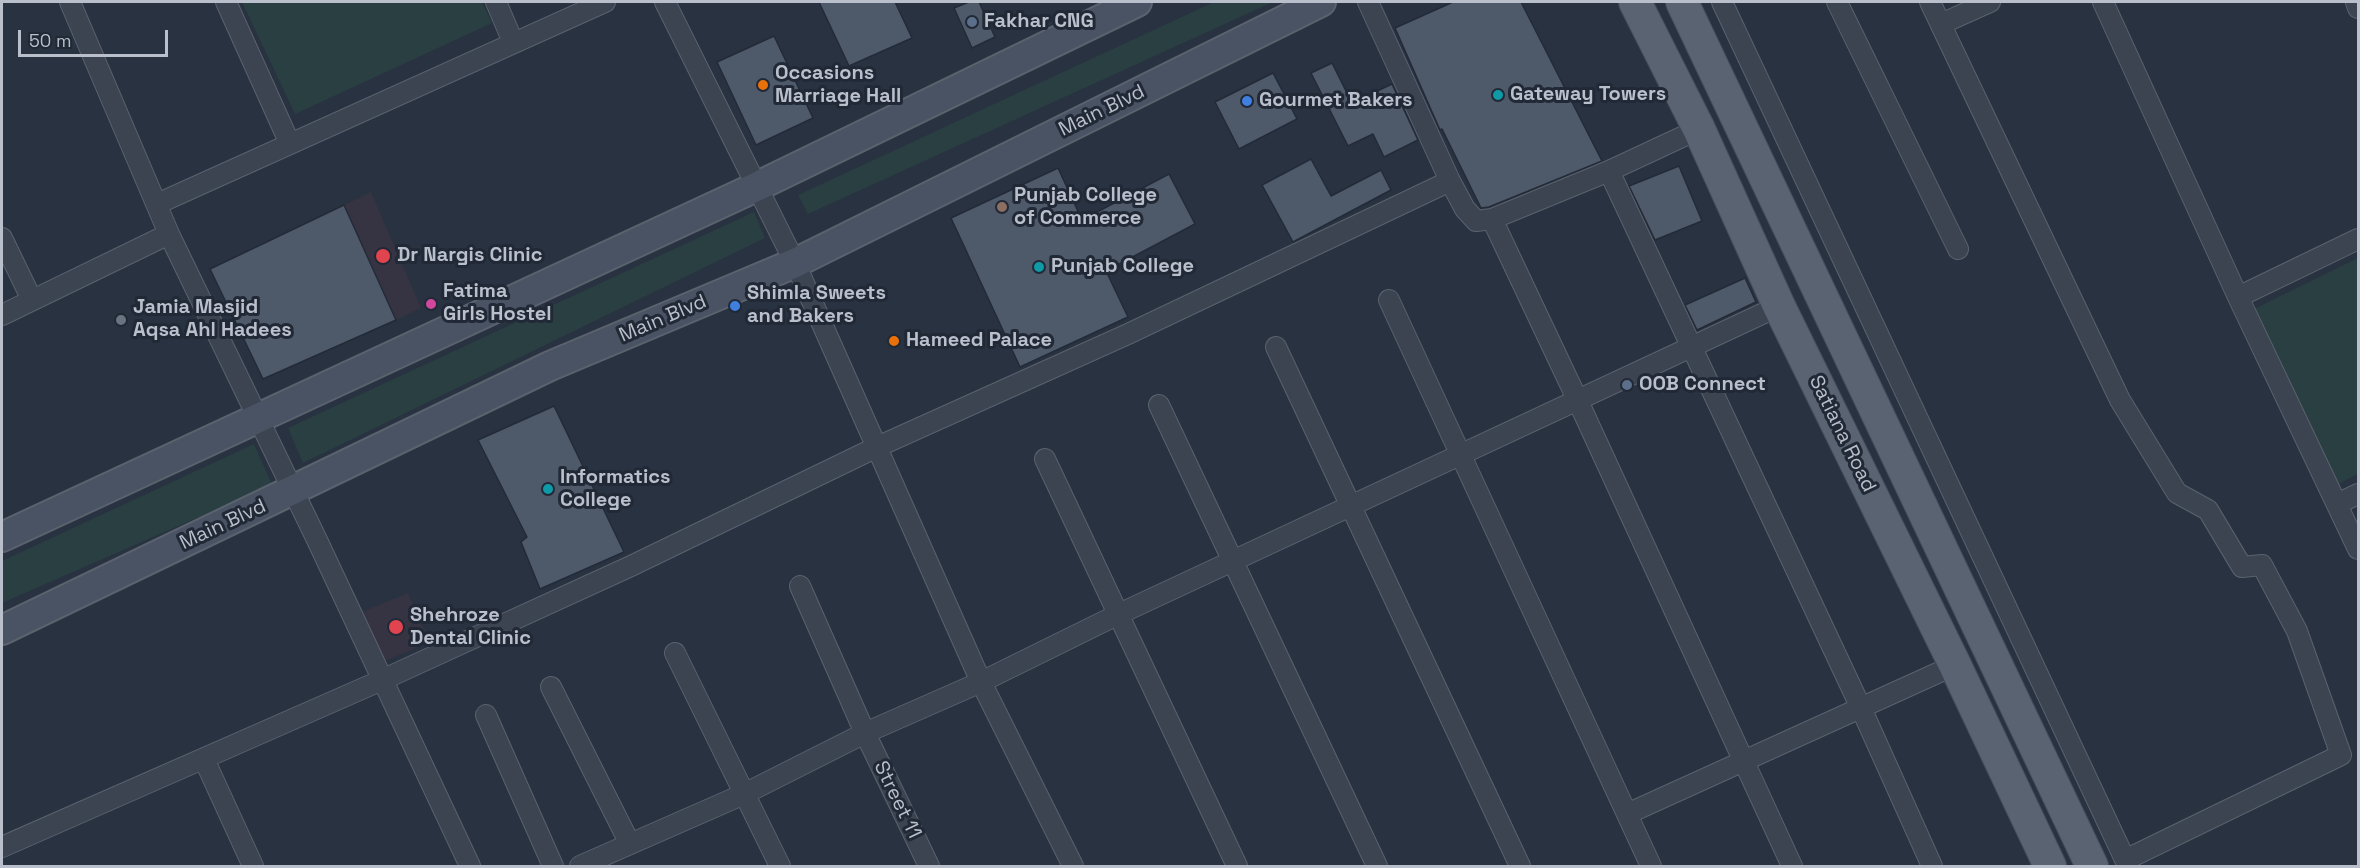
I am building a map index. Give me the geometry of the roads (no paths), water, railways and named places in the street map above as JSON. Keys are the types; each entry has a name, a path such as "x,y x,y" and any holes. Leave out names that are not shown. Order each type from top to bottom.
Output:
{"main road":[{"path":"2,537 756,187 1137,2"},
{"name":"Main Blvd","path":"2,630 550,366 795,263 1321,2"},
{"name":"Satiana Road","path":"1635,2 1699,129 1779,306 1954,664 2050,867"},
{"name":"Satiana Road","path":"1682,2 2092,867"}],"street":[{"path":"70,2 169,234 470,867"},
{"path":"226,2 290,144"},
{"path":"496,2 513,42"},
{"path":"157,204 606,2"},
{"path":"665,2 795,263 981,682 1073,867"},
{"path":"1368,2 1450,181 1465,209 1476,221 1492,219 1609,171 1699,129"},
{"path":"1722,2 2127,863 2341,755 2297,631 2262,564 2242,567 2208,510 2177,493 2120,400 1930,2"},
{"path":"1837,2 1958,249"},
{"path":"1941,24 1990,2"},
{"path":"2103,2 2238,297 2358,549"},
{"path":"2356,2 2358,8"},
{"path":"1609,171 1861,708 1932,867"},
{"path":"2,847 382,680 631,566 877,447 1128,334 1450,181"},
{"path":"1492,219 1578,401 1791,867"},
{"path":"2,315 169,234"},
{"path":"2,238 32,300"},
{"path":"2238,297 2358,239"},
{"path":"1389,300 1651,867"},
{"path":"580,867 622,854 865,733 981,682 1119,614 1779,306"},
{"path":"1276,347 1520,867"},
{"path":"1159,405 1377,867"},
{"path":"1044,459 1237,867"},
{"path":"2337,504 2358,494"},
{"name":"Street 11","path":"800,586 865,733 929,867"},
{"path":"675,653 780,867"},
{"path":"1627,814 1954,664"},
{"path":"551,687 622,854"},
{"path":"486,715 553,867"},
{"path":"204,759 253,867"}],"place":[{"name":"Fakhar CNG","path":"972,22"},
{"name":"Occasions Marriage Hall","path":"763,85"},
{"name":"Gateway Towers","path":"1498,95"},
{"name":"Gourmet Bakers","path":"1247,101"},
{"name":"Punjab College of Commerce","path":"1002,207"},
{"name":"Dr Nargis Clinic","path":"383,256"},
{"name":"Punjab College","path":"1039,267"},
{"name":"Fatima Girls Hostel","path":"431,304"},
{"name":"Shimla Sweets and Bakers","path":"735,306"},
{"name":"Jamia Masjid Aqsa Ahl Hadees","path":"121,320"},
{"name":"Hameed Palace","path":"894,341"},
{"name":"OOB Connect","path":"1627,385"},
{"name":"Informatics College","path":"548,489"},
{"name":"Shehroze Dental Clinic","path":"396,627"}]}
